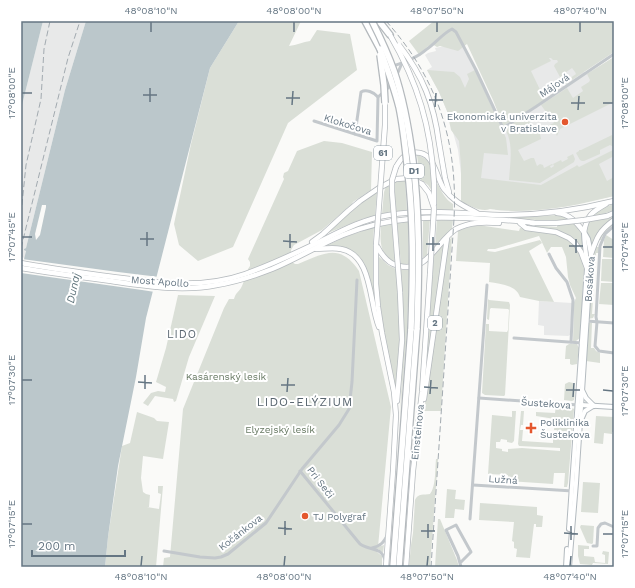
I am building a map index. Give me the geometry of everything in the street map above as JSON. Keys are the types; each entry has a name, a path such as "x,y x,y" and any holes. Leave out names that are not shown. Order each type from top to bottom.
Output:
{"highway":[{"name":"D1","path":"365,21 380,49 390,74 399,108 403,126 412,219 414,328 399,567"},
{"name":"D1","path":"372,21 395,72 404,106 411,145 419,237 418,291 393,567"},
{"path":"379,21 390,35"},
{"path":"380,49 385,103"}],"main road":[{"path":"390,35 409,59 424,86 434,115 446,184 451,197"},
{"name":"Einsteinova","path":"390,35 410,72 420,99 429,133 434,183 430,274 406,567"},
{"name":"61","path":"382,333 377,291 376,245 385,125 385,103"},
{"path":"396,407 402,340 392,180 396,167 401,159 409,154 416,153 431,160 442,186 451,197 478,214"},
{"path":"294,256 323,234 360,201 385,184 396,179 410,178 420,182 427,189 434,208"},
{"path":"552,213 613,201"},
{"path":"584,232 588,217 599,208 613,201"},
{"path":"302,249 370,219 388,215 430,212 506,215 560,213 567,215 575,221 584,232"},
{"path":"376,245 382,255 393,264 404,267 412,267 420,264 428,258 455,230 472,223 557,224 614,214"},
{"path":"294,256 354,231 402,219 429,217 468,218 525,221 534,223"},
{"path":"591,254 596,238 603,229 614,220"},
{"path":"520,223 526,228 556,232 569,238 575,243 581,252 587,268"},
{"name":"2","path":"420,409 424,397 448,236"},
{"path":"314,248 342,249 352,254 359,262 366,275 375,315 382,333"},
{"name":"Most Apollo","path":"21,264 147,281 188,284 210,282 237,276 294,256"},
{"name":"Most Apollo","path":"21,268 145,286 189,288 216,286 246,279 273,268 294,256"},
{"name":"Einsteinova","path":"382,333 396,407 386,565"}],"street":[{"name":"Májová","path":"402,63 414,58 426,50 444,33 452,29 456,32 476,70 503,128 614,54"},
{"path":"393,66 402,63"},
{"path":"355,134 361,92 366,90 378,97 388,88 398,75 402,63"},
{"name":"Klokočova","path":"314,121 378,141 378,97"},
{"path":"614,226 605,234 600,246 596,317 596,348 601,352 614,353"},
{"name":"Bosákova","path":"568,567 574,502 573,491 582,343 591,254 590,244 584,232"},
{"name":"Bosákova","path":"568,567 571,499 580,422 579,405 582,389 587,268 584,232"},
{"path":"549,254 556,268 566,282 573,300 571,342"},
{"name":"Pri Seči","path":"357,280 352,382 349,409 339,425 300,471 360,544 364,547 372,548 382,553 386,565"},
{"path":"470,519 487,286"},
{"path":"585,321 614,323"},
{"path":"514,338 582,343"},
{"path":"580,422 585,411 594,406 586,398 582,389"},
{"name":"Šustekova","path":"478,398 614,407"},
{"name":"Kočánkova","path":"164,551 200,557 215,558 224,556 266,523 300,471"},
{"name":"Lužná","path":"473,485 573,491"},
{"path":"566,491 571,499"},
{"path":"593,546 597,546 599,526 605,523 614,527"},
{"path":"456,525 471,552 460,565 458,556 446,530 456,525"},
{"path":"372,548 381,544 389,533"}],"shaded area":[{"path":"43,21 86,21 65,90 26,248 24,249 26,250 25,258 21,257 21,109"},
{"name":"Ekonomická univerzita v Bratislave","path":"460,43 475,70 502,130 541,105 527,73 557,53 587,74 614,57 614,196 567,206 534,210 496,210 462,182 458,150 447,111 427,70 432,67 425,55 436,51 435,48"},
{"path":"539,301 572,303 570,335 544,335 544,326 538,325"}],"green space":[{"path":"239,21 301,21 289,46 310,41 317,30 350,34 357,70 288,123 233,247 198,261 179,245 174,224 191,144 210,68"},
{"path":"434,21 614,21 614,52 566,84 564,83 564,80 565,79 566,81 576,74 575,72 572,68 562,75 564,77 561,78 554,66 558,62 557,60 549,58 551,61 531,71 545,100 503,125 467,44 458,51 440,46 437,47 432,44 427,47 420,56 409,41"},
{"path":"614,57 614,102 560,129 557,136 553,128 540,134 541,139 518,150 524,161 534,158 537,166 540,164 543,165 544,168 552,164 553,165 550,166 551,168 554,166 553,164 561,160 562,162 568,159 567,157 573,154 575,159 574,162 540,183 509,180 511,160 510,141 505,129 525,115 535,131 554,123 541,105 567,88 573,98 583,91 581,87 589,82 590,80 587,74"},
{"path":"427,70 454,72 460,77 465,88 469,79 467,74 475,70 506,138 508,155 484,153 481,178 541,185 577,165 579,167 613,150 614,156 599,164 607,181 614,177 614,196 568,206 521,211 483,210 461,202 459,141 451,130 447,111"},
{"path":"612,135 614,147 610,145 600,150 600,154 584,161 580,160 576,153 579,150"},
{"path":"324,141 342,143 372,152 371,190 353,202 322,230 294,245 291,250 292,262 298,264 323,254 338,253 345,256 352,262 359,271 391,407 378,547 384,545 383,553 378,549 377,552 382,556 382,567 163,567 164,558 170,557 183,409 224,308 229,299 234,299 240,290 250,266 248,259 284,179 284,173 288,171 297,151"},
{"path":"417,155 425,158 431,164 432,191 428,185 420,179"},
{"path":"405,180 407,211 396,212 394,191 395,181"},
{"path":"437,183 446,198 453,204 453,211 437,210"},
{"path":"389,184 391,213 382,214 384,192 386,186"},
{"path":"377,192 375,216 362,219 328,233 356,207"},
{"path":"614,204 614,210 606,213 607,218 614,217 614,219 608,223 592,248 590,238 586,232 587,224 591,216 604,207"},
{"path":"557,215 571,219 582,232 585,254 578,244 565,234 523,225 557,227 556,221 479,216 518,217"},
{"path":"423,219 430,219 427,255 423,258"},
{"path":"437,219 453,220 452,229 435,248"},
{"path":"408,220 409,265 401,264 397,222"},
{"path":"614,222 614,225 606,231 601,240 597,240 599,253 596,253 592,314 595,314 593,318 588,319 594,247 597,239 603,230"},
{"path":"392,223 395,263 383,251 381,242 381,225"},
{"path":"478,225 519,231 520,228 555,233 572,242 577,248 583,261 584,269 580,338 573,341 574,302 576,298 570,285 566,257 562,247 551,247 547,253 539,236 495,249 488,249 487,251 495,252 540,240 542,243 529,251 554,302 520,297 515,290 503,284 489,282 490,263 456,261 458,231"},
{"path":"374,227 373,244 376,308 368,274 358,256 350,250 326,246 345,237"},
{"path":"606,235 614,240 614,258 603,257 604,240"},
{"path":"452,236 441,411 424,411 448,243"},
{"path":"444,244 424,390 434,254"},
{"path":"378,256 388,265 396,269 400,319 397,394 383,325 379,293"},
{"path":"602,259 614,259 614,282 601,281"},
{"path":"401,270 409,270 407,329 400,416 404,334"},
{"path":"601,283 614,283 614,305 599,304"},
{"path":"178,295 215,296 189,357 176,401 174,402 173,399 155,396 148,406 143,403 151,393 158,391 165,392 166,387 156,382 166,348"},
{"path":"488,299 509,302 510,305 504,396 485,395 482,393 486,324 489,324 489,331 507,332 508,330 508,309 491,308 489,320 487,319"},
{"path":"588,323 592,323 591,348 594,348 600,353 600,363 586,361"},
{"path":"569,344 577,344 579,348 577,364 572,365 570,364 570,359 565,359 566,346"},
{"path":"569,382 573,383 575,392 574,400 572,401 564,400 565,384"},
{"path":"556,405 561,407 571,407 574,409 567,487 564,487 565,473 554,473 553,484 508,481 508,475 488,474 492,415 512,417 512,411 516,411 514,441 512,443 501,439 500,442 496,442 496,448 508,452 508,449 522,448 560,451 560,448 519,446 518,444 521,411 524,411 523,425 521,425 520,430 523,430 522,441 553,443 553,435 556,435 557,430 554,430 555,419 536,416 536,412 555,413"},
{"path":"137,412 154,418 157,421 169,422 163,459 143,456 141,478 143,492 150,495 149,507 147,507 159,509 161,494 158,493 158,486 163,486 156,567 105,567 108,537 122,446 130,443"},
{"path":"596,416 614,417 614,432 612,432 612,434 604,433 603,444 594,443"},
{"path":"436,459 438,459 430,567 409,567 415,500 419,495 430,494 432,491"},
{"path":"583,482 600,483 598,513 581,512"},
{"path":"447,489 456,490 455,499 465,500 464,510 455,509 454,518 445,518"},
{"path":"480,503 537,507 537,515 543,516 542,527 536,527 536,524 534,524 530,558 516,557 517,549 514,548 514,542 512,541 514,522 479,520"},
{"path":"438,519 440,519 459,567 435,567"},
{"path":"581,525 594,526 592,544 587,543 580,527"},
{"path":"578,545 589,546 589,549 584,549 584,556 594,557 595,562 605,563 605,555 602,554 603,551 609,552 608,564 580,564"}],"water":[{"path":"21,21 43,21 21,109"},
{"name":"Dunaj","path":"86,21 239,21 210,68 146,318 118,466 105,567 21,567 21,272 26,251 24,249 26,248 65,90"}],"pier":[{"path":"42,205 46,205 46,207 40,235 36,240 35,234"},
{"path":"22,259 159,277 155,292 21,273"}],"railway":[{"path":"21,214 26,165 41,99 44,49 50,21"},
{"path":"21,248 68,58 80,21"},
{"path":"386,21 404,43 419,66 431,89 441,113 448,138 452,164 454,219 431,567"}],"place":[{"name":"Ekonomická univerzita v Bratislave","path":"565,122"},
{"name":"Poliklinika Šustekova","path":"531,428"},
{"name":"TJ Polygraf","path":"305,516"}],"district":[{"name":"LIDO","path":"182,334"},
{"name":"LIDO-ELÝZIUM","path":"305,402"}],"park label":[{"name":"Kasárenský lesík","path":"226,376"},
{"name":"Elyzejský lesík","path":"280,429"}]}
